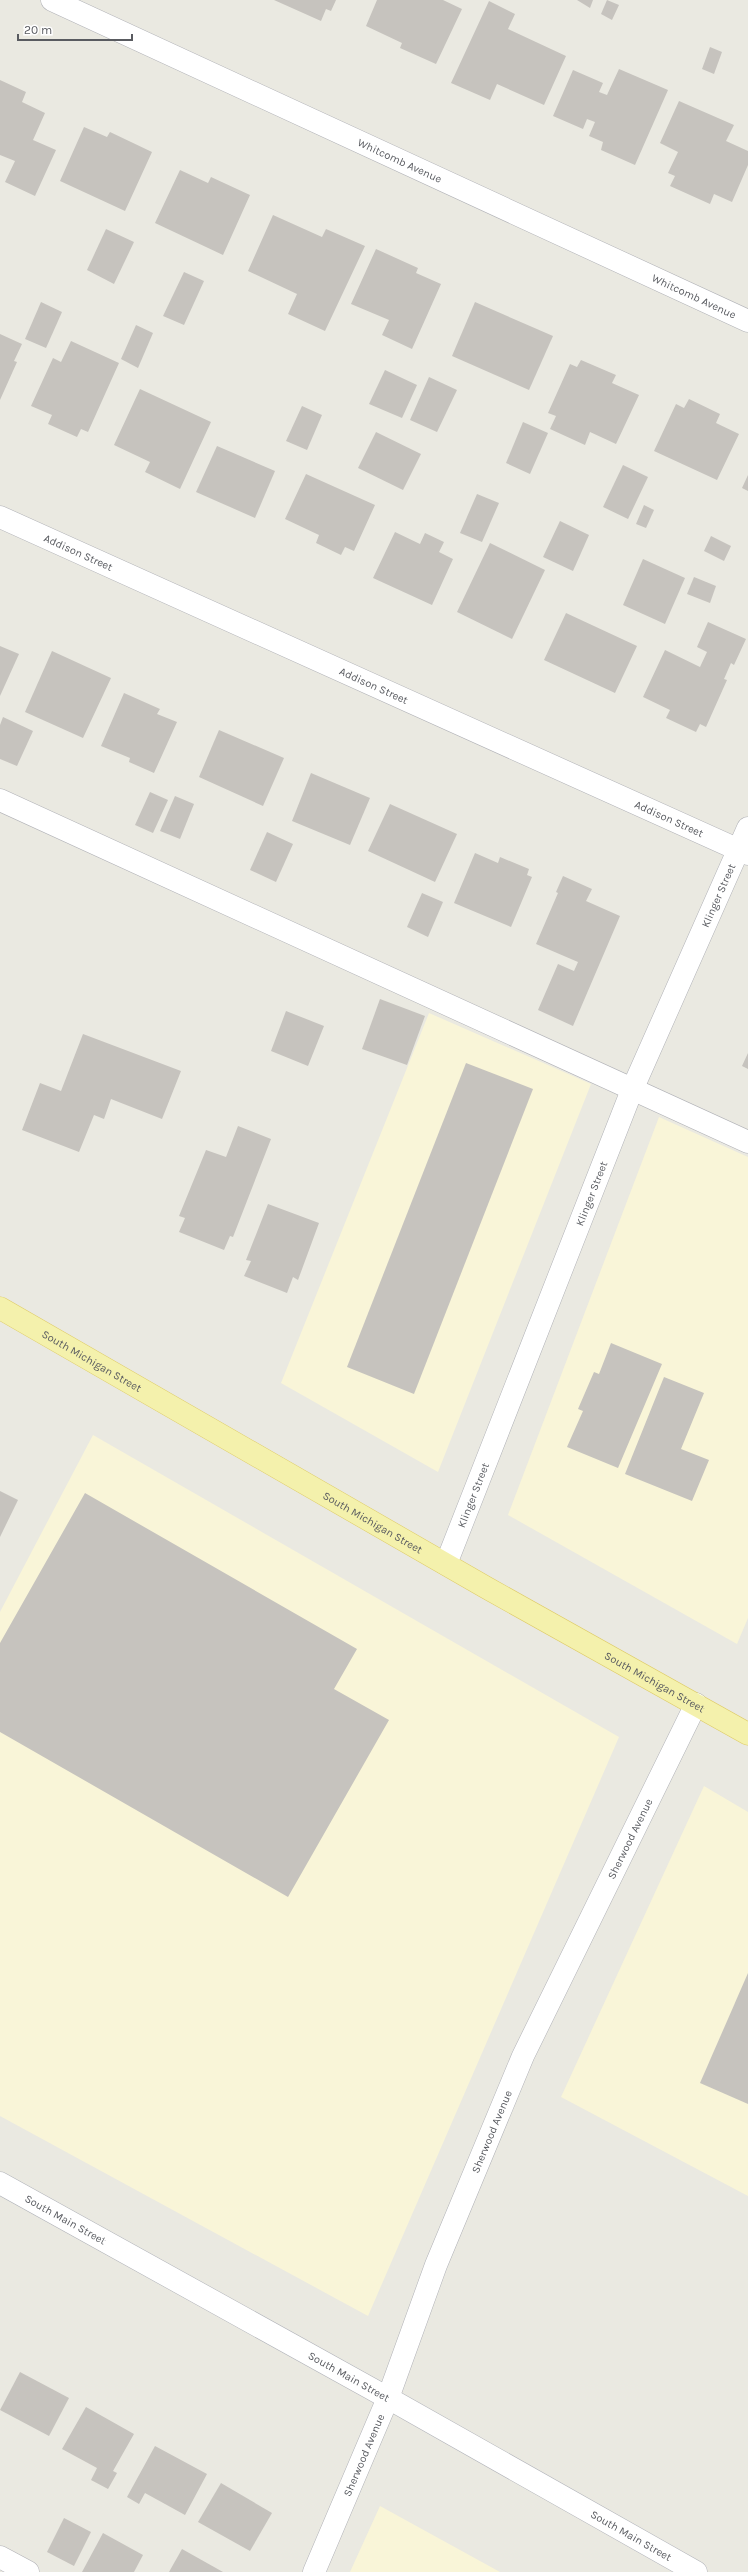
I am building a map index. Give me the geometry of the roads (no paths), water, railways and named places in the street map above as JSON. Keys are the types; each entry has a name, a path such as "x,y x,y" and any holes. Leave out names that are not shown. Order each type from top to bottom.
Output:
{"main road":[{"name":"South Michigan Street","path":"0,1308 446,1564 748,1734"}],"street":[{"name":"Whitcomb Avenue","path":"52,0 748,321"},
{"name":"Addison Street","path":"0,516 743,852"},
{"path":"0,800 748,1142"},
{"name":"Klinger Street","path":"446,1564 632,1090 743,852 748,828"},
{"name":"Sherwood Avenue","path":"314,2572 388,2398 439,2257 523,2056 696,1704"},
{"name":"South Main Street","path":"0,2183 388,2398 696,2572"},
{"path":"0,2557 28,2572"}]}
